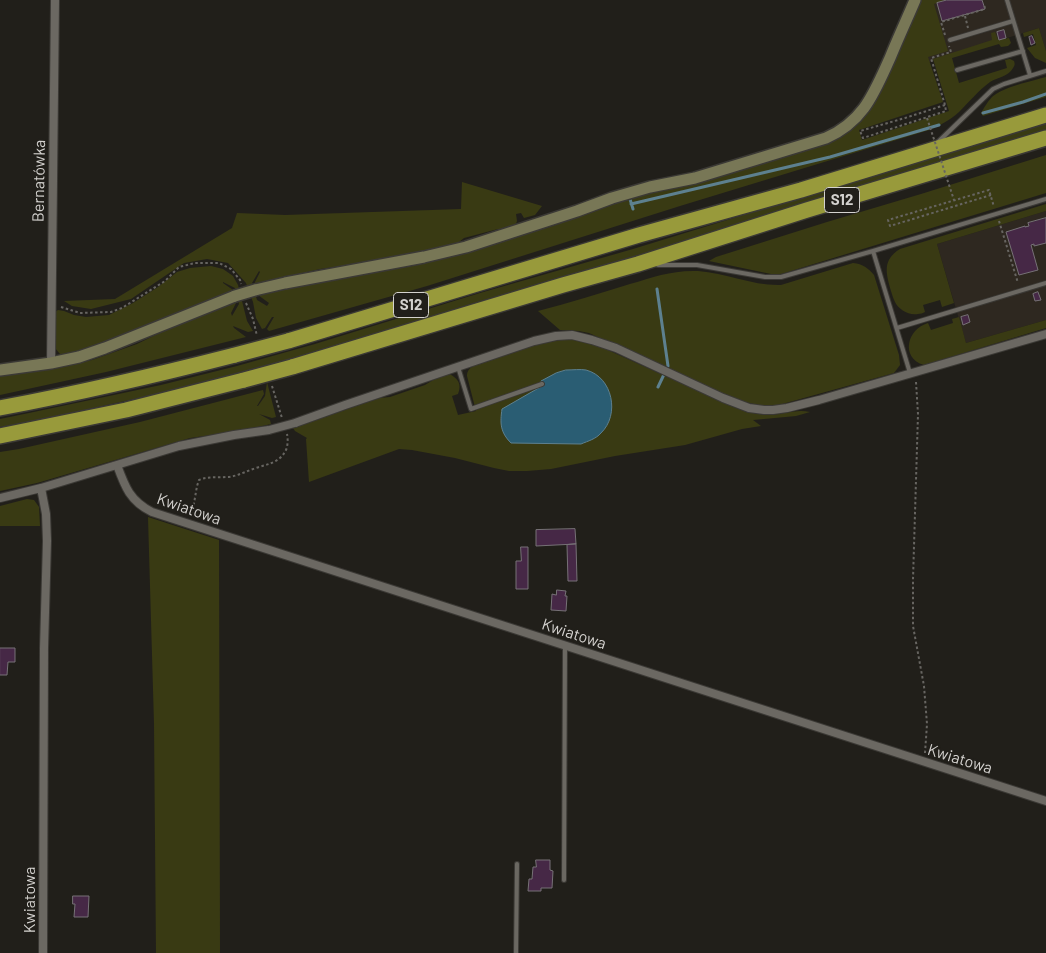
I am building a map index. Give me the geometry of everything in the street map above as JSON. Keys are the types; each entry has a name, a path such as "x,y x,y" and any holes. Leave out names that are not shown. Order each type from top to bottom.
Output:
{"highway":[{"name":"S12","path":"0,408 153,376 288,342 639,235 801,190 1046,115"},
{"name":"S12","path":"0,436 126,410 292,367 638,264 816,207 1046,138"}],"street":[{"name":"Bernatówka","path":"51,363 55,0"},
{"path":"0,370 79,357 105,348 238,292 424,257 466,247 577,212 612,198 650,187 695,178 826,138 842,130 866,106 876,89 915,0"},
{"path":"0,498 41,488 179,446 269,430 295,423 534,341 556,336 572,335 616,348 741,406 773,410 795,406 1046,334"},
{"name":"Kwiatowa","path":"117,465 124,485 132,498 152,512 1046,801"},
{"name":"Kwiatowa","path":"41,488 46,514 47,541 44,655 43,953"}],"lane":[{"path":"1007,0 1030,75"},
{"path":"949,42 1013,22"},
{"path":"957,70 1022,51"},
{"path":"929,150 993,89 1046,71"},
{"path":"638,264 697,265 765,277 782,277 1046,198"},
{"path":"874,251 897,328 913,372"},
{"path":"897,328 1046,283"},
{"path":"458,367 471,409 542,384"},
{"path":"564,880 565,645"},
{"path":"516,953 517,864"}],"path":[{"path":"945,35 941,22 985,9 984,4"},
{"path":"964,15 968,28"},
{"path":"945,105 860,131 862,138 946,111 945,105 931,58 950,52 949,42"},
{"path":"927,118 954,200"},
{"path":"990,195 890,226 888,220 989,190 1020,292"},
{"path":"52,309 62,307 80,313 111,312 122,308 165,281 179,267 195,263 219,263 231,269 240,280 238,292"},
{"path":"245,303 253,319 258,338"},
{"path":"913,372 918,414 913,626 924,686 927,724 924,762"},
{"path":"271,384 282,420"},
{"path":"191,525 199,480 236,476 278,460 287,447 288,438 285,429"}],"shaded area":[{"path":"920,0 945,0 934,4 948,51 928,57 943,102 859,130 862,140 949,111 933,59 992,40 991,33 995,32 998,40 1009,38 1011,43 1008,46 1001,47 999,44 952,58 959,83 1007,68 1005,60 1010,59 1015,64 1008,73 990,82 956,115 929,130 427,286 269,331 267,329 274,317 262,329 256,318 253,302 246,283 228,263 207,259 184,263 131,299 91,309 72,306 64,301 115,299 232,228 237,213 285,215 461,209 462,182 542,206 535,215 524,218 521,213 516,214 517,221 515,226 464,238 454,246 399,258 320,269 254,284 259,271 252,283 257,300 267,306 269,303 258,295 340,278 413,266 485,246 553,226 592,210 856,125"},
{"path":"927,0 1046,0 1046,51 1039,28 924,64"},
{"path":"1039,28 1046,51 1046,63 1035,58 1027,48 1036,45 1033,34 1024,37 1023,33"},
{"path":"1046,77 1046,97 983,116 981,113 997,93"},
{"path":"1046,123 1046,130 802,204 637,257 481,301 317,352 161,393 0,427 0,419 161,385 315,344 480,293 633,249 802,195"},
{"path":"1046,155 1046,193 781,274 771,274 709,261 716,257 827,222"},
{"path":"1046,204 1046,211 937,244 954,303 942,307 940,300 923,305 925,312 921,314 911,314 896,305 887,273 888,262 894,253 900,249"},
{"path":"1046,211 1046,320 966,343 937,244"},
{"path":"853,263 860,264 874,275 899,355 900,365 894,373 775,406 737,400 589,333 560,330 538,311 671,273 698,271 760,284 781,285"},
{"path":"211,266 223,269 233,276 238,285 247,321 253,331 248,332 233,326 246,337 106,372 0,395 0,376 92,360 137,344 192,317 236,300 231,313 232,316 239,304 235,288 223,282 233,292 194,306 142,329 107,341 97,347 67,355 60,354 55,348 53,342 55,312 58,310 86,317 109,315 133,303 177,272 190,268"},
{"path":"959,317 966,343 1046,320 1046,328 924,365 916,361 909,350 911,337 915,331 928,323 931,330 953,323 952,319"},
{"path":"567,338 590,342 736,408 767,415 795,411 810,412 796,416 753,420 761,426 742,429 685,445 615,456 551,469 509,471 455,458 399,449 309,482 307,438 293,428 380,398 390,397 425,385 438,377 449,374 457,379 459,384 458,394 452,396 458,415 476,411 467,376 470,368 544,341"},
{"path":"267,382 276,417 272,418 259,414 270,420 271,424 240,431 190,438 37,483 0,491 0,452 140,422 263,390 264,394 258,406 265,396"},
{"path":"27,499 34,500 39,507 40,526 0,526 0,506"},
{"path":"148,517 219,540 220,953 156,953 154,723"}],"water":[{"path":"566,370 586,370 595,374 608,388 612,407 607,425 601,433 592,440 581,444 511,443 502,427 502,409 542,386 541,381"}],"building":[{"path":"947,0 982,0 985,9 942,21 937,3"},
{"path":"1004,30 1006,38 999,40 997,32"},
{"path":"1032,36 1035,43 1031,45 1029,37"},
{"path":"1046,218 1046,243 1031,245 1038,270 1019,275 1006,232 1029,226 1028,223"},
{"path":"1038,292 1041,300 1035,301 1033,294"},
{"path":"968,315 970,322 963,325 961,317"},
{"path":"575,529 576,544 536,546 536,530"},
{"path":"576,544 577,581 568,581 567,545"},
{"path":"521,547 528,547 528,589 516,589 516,561 521,561"},
{"path":"557,590 566,591 566,611 551,610 552,594 556,595"},
{"path":"0,648 15,648 15,662 8,662 7,675 0,675"},
{"path":"536,860 550,860 550,870 553,871 552,888 541,888 541,891 528,891 529,879 532,879"},
{"path":"73,896 89,896 88,917 74,917 75,904 73,904"}],"waterway":[{"path":"983,113 1046,94"},
{"path":"631,204 830,157 939,125"},
{"path":"630,199 633,209"},
{"path":"657,289 668,366 658,387"}]}
